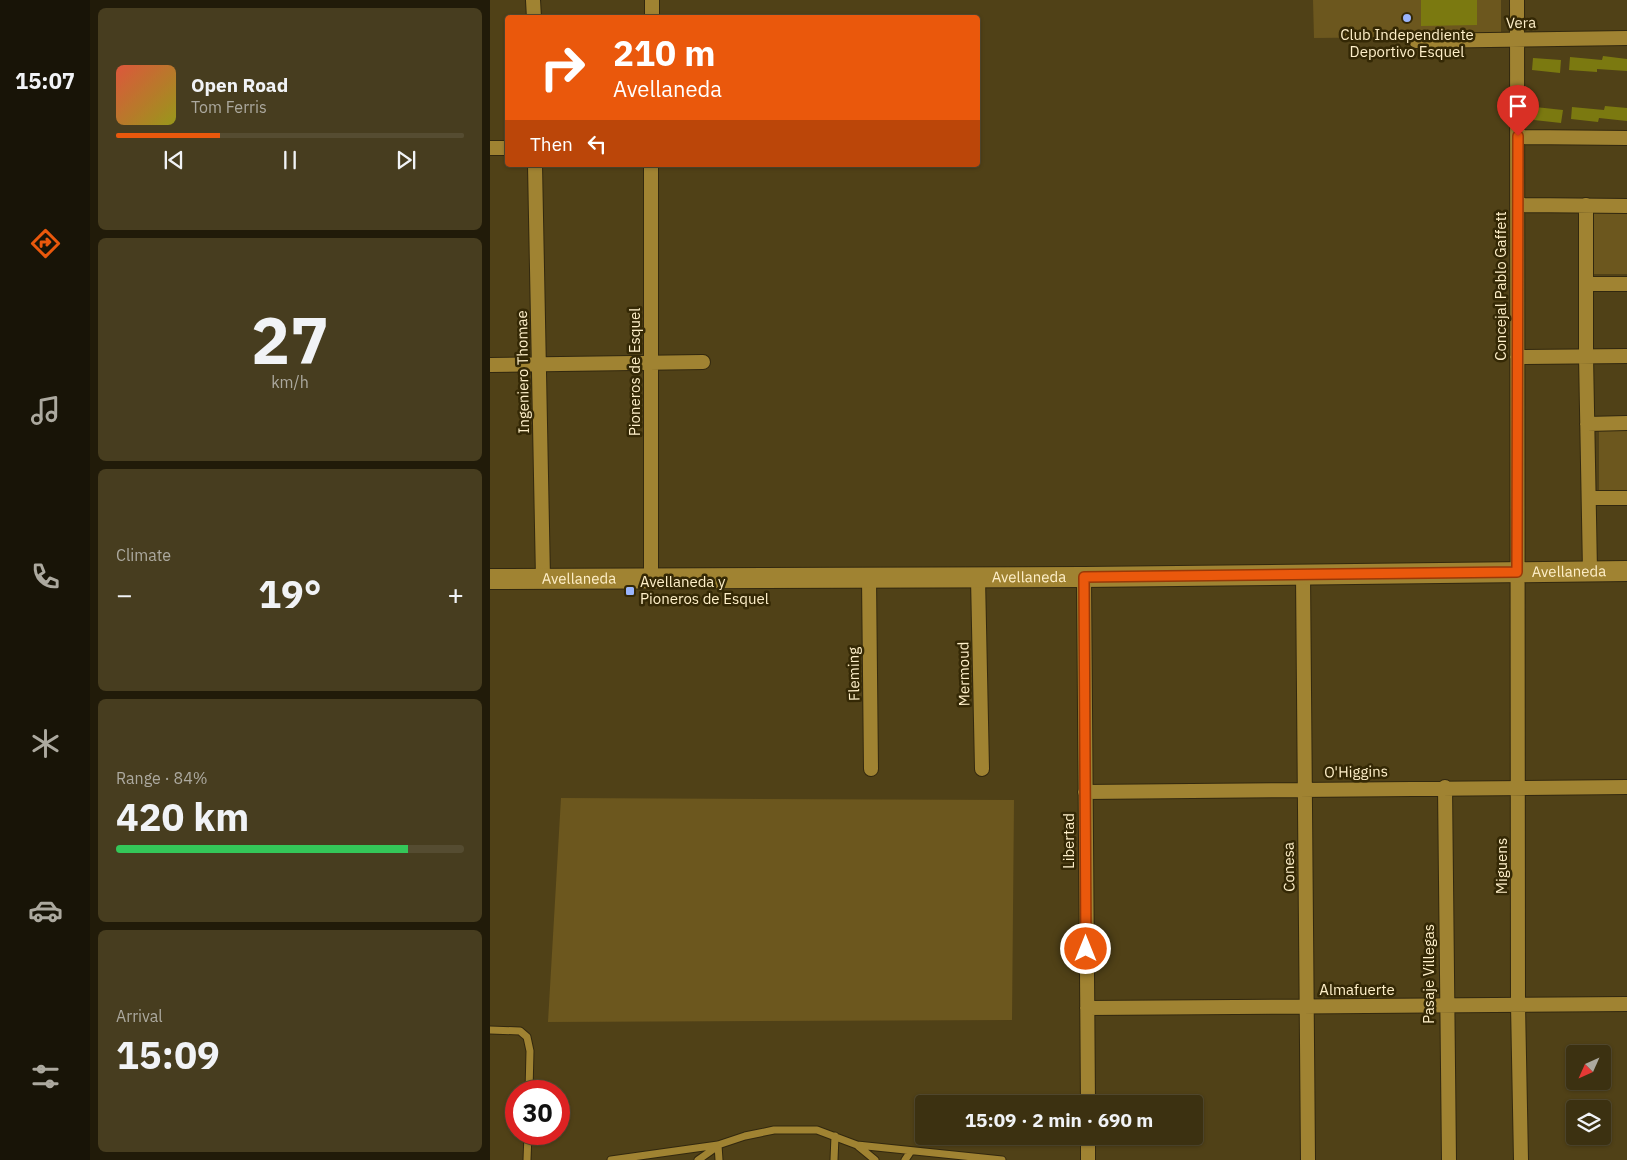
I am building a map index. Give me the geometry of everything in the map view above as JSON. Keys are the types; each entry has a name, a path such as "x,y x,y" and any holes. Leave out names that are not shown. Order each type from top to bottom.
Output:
{"street":[{"path":"534,0 534,15"},
{"path":"652,0 652,15"},
{"name":"Concejal Pablo Gaffett","path":"1517,0 1517,572"},
{"name":"Vera","path":"1416,41 1627,38"},
{"path":"1518,136 1627,138"},
{"path":"490,148 505,148"},
{"name":"Ingeniero Thomae","path":"535,167 543,579"},
{"name":"Pioneros de Esquel","path":"651,167 651,579"},
{"path":"1518,205 1627,206"},
{"path":"1586,206 1586,356 1590,571"},
{"path":"1586,284 1627,284"},
{"path":"1518,357 1627,356"},
{"path":"490,365 702,362"},
{"path":"1587,424 1627,423"},
{"path":"1589,498 1627,498"},
{"name":"Avellaneda","path":"490,579 978,578 1627,570"},
{"name":"Miguens","path":"1517,572 1520,1160"},
{"name":"Conesa","path":"1303,574 1308,1160"},
{"name":"Libertad","path":"1084,577 1088,1095"},
{"name":"Fleming","path":"868,578 871,769"},
{"name":"Mermoud","path":"978,578 982,769"},
{"name":"O'Higgins","path":"1085,792 1627,787"},
{"name":"Pasaje Villegas","path":"1445,788 1445,1005 1449,1160"},
{"name":"Almafuerte","path":"1087,1008 1627,1004"},
{"path":"1088,1145 1088,1160"}],"lane":[{"path":"490,1030 520,1031 527,1037 530,1051 529,1080"},
{"path":"611,1160 718,1145 744,1136 774,1130 817,1130 856,1145 875,1160"},
{"path":"834,1160 835,1136"},
{"path":"527,1160 528,1145"},
{"path":"698,1160 718,1145"},
{"path":"718,1145 719,1160"},
{"path":"856,1145 1002,1160"},
{"path":"905,1160 911,1151"}],"shaded area":[{"name":"Club Independiente Deportivo Esquel","path":"1313,0 1501,0 1501,36 1314,38"},
{"path":"1593,212 1627,212 1627,274 1594,274"},
{"path":"1599,428 1627,429 1627,491 1599,491"},
{"path":"561,798 1014,800 1012,1020 548,1022"}],"building":[{"name":"Club Independiente Deportivo Esquel","path":"1421,0 1477,0 1477,25 1421,26"},
{"path":"1603,56 1627,59 1627,71 1597,69 1597,72 1569,70 1570,57 1602,60"},
{"path":"1533,58 1561,60 1560,73 1532,70"},
{"path":"1605,106 1627,108 1627,121 1599,118 1598,122 1571,119 1572,107 1604,110"},
{"path":"1535,107 1563,110 1561,123 1534,120"}],"place":[{"name":"Club Independiente Deportivo Esquel","path":"1407,18"},
{"name":"Avellaneda y Pioneros de Esquel","path":"630,591"}],"route":[{"path":"1086,949 1084,577 1517,572 1518,136"}]}
